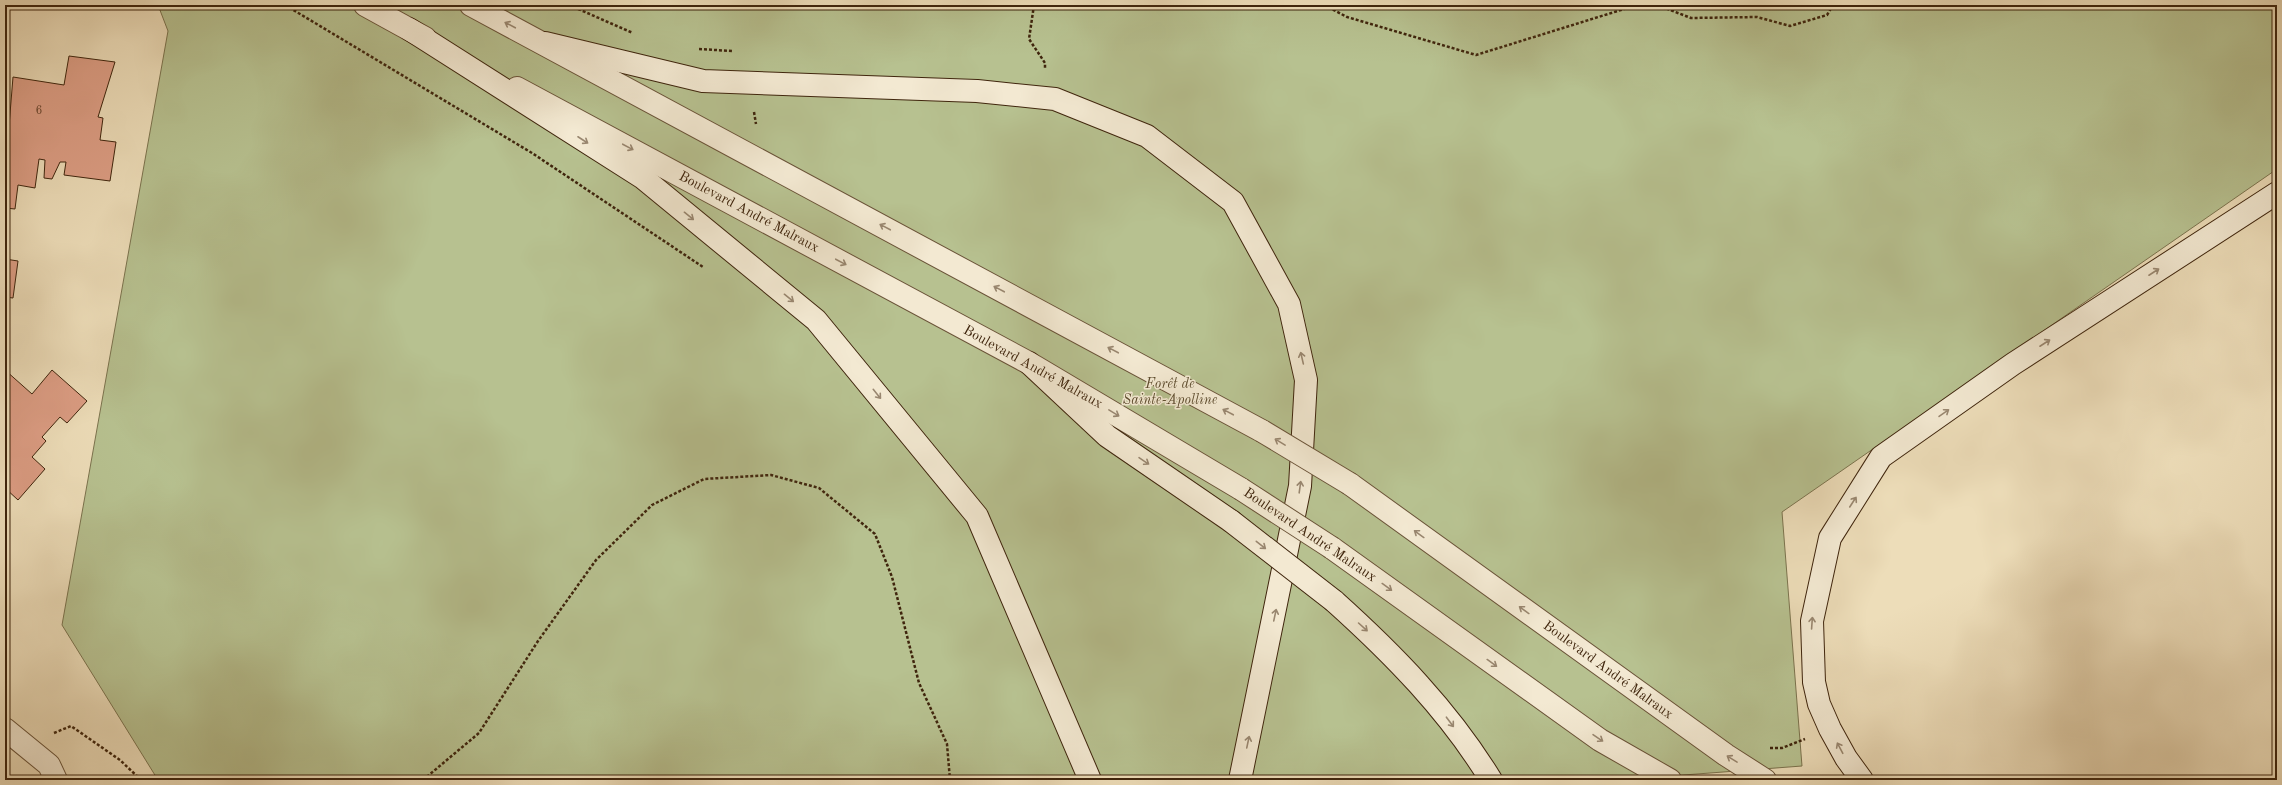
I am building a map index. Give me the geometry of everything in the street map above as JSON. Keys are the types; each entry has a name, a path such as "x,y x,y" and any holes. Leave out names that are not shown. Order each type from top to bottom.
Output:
{"main road":[{"name":"Boulevard André Malraux","path":"365,5 1029,363 1241,489 1332,548 1600,740 1670,780"},
{"name":"Boulevard André Malraux","path":"471,5 545,43 1262,430 1350,484 1726,755 1765,780"},
{"path":"409,29 642,178 816,320 977,516 1090,780"},
{"path":"545,43 703,81 977,91 1055,99 1147,136 1233,202 1289,304 1306,380 1300,486 1240,780"},
{"path":"1862,780 1846,758 1830,729 1820,704 1814,682 1812,621 1830,538 1881,457 2013,364 2277,193"},
{"path":"1029,363 1107,436 1231,521 1334,601 1375,638 1441,710 1491,780"},
{"path":"5,729 49,765 56,780"}],"path":[{"path":"285,5 532,153 705,268"},
{"path":"569,5 640,36"},
{"path":"1034,5 1029,39 1045,62 1045,76"},
{"path":"1324,5 1347,17 1476,55 1637,5"},
{"path":"1658,5 1691,18 1757,17 1790,26 1827,15 1833,5"},
{"path":"694,48 733,52"},
{"path":"423,780 479,733 538,641 596,560 652,505 704,479 771,475 819,488 875,534 892,578 919,683 947,744 950,780"},
{"path":"25,744 71,726 120,760 141,780"},
{"path":"1768,748 1782,748 1808,738"}],"green space":[{"name":"Forêt de Sainte-Apolline","path":"158,5 2277,5 2277,169 1782,512 1802,766 1618,780 158,780 62,625 168,31"}],"building":[{"path":"69,56 115,62 98,117 103,118 100,140 116,142 110,181 64,175 66,162 60,162 52,179 44,178 45,160 39,159 35,188 18,185 15,209 5,208 5,175 13,77 64,85"},
{"path":"5,259 18,261 13,298 5,297"},
{"path":"5,370 32,394 52,370 87,401 67,423 60,417 42,437 46,441 32,457 45,469 18,500 5,488"}]}
